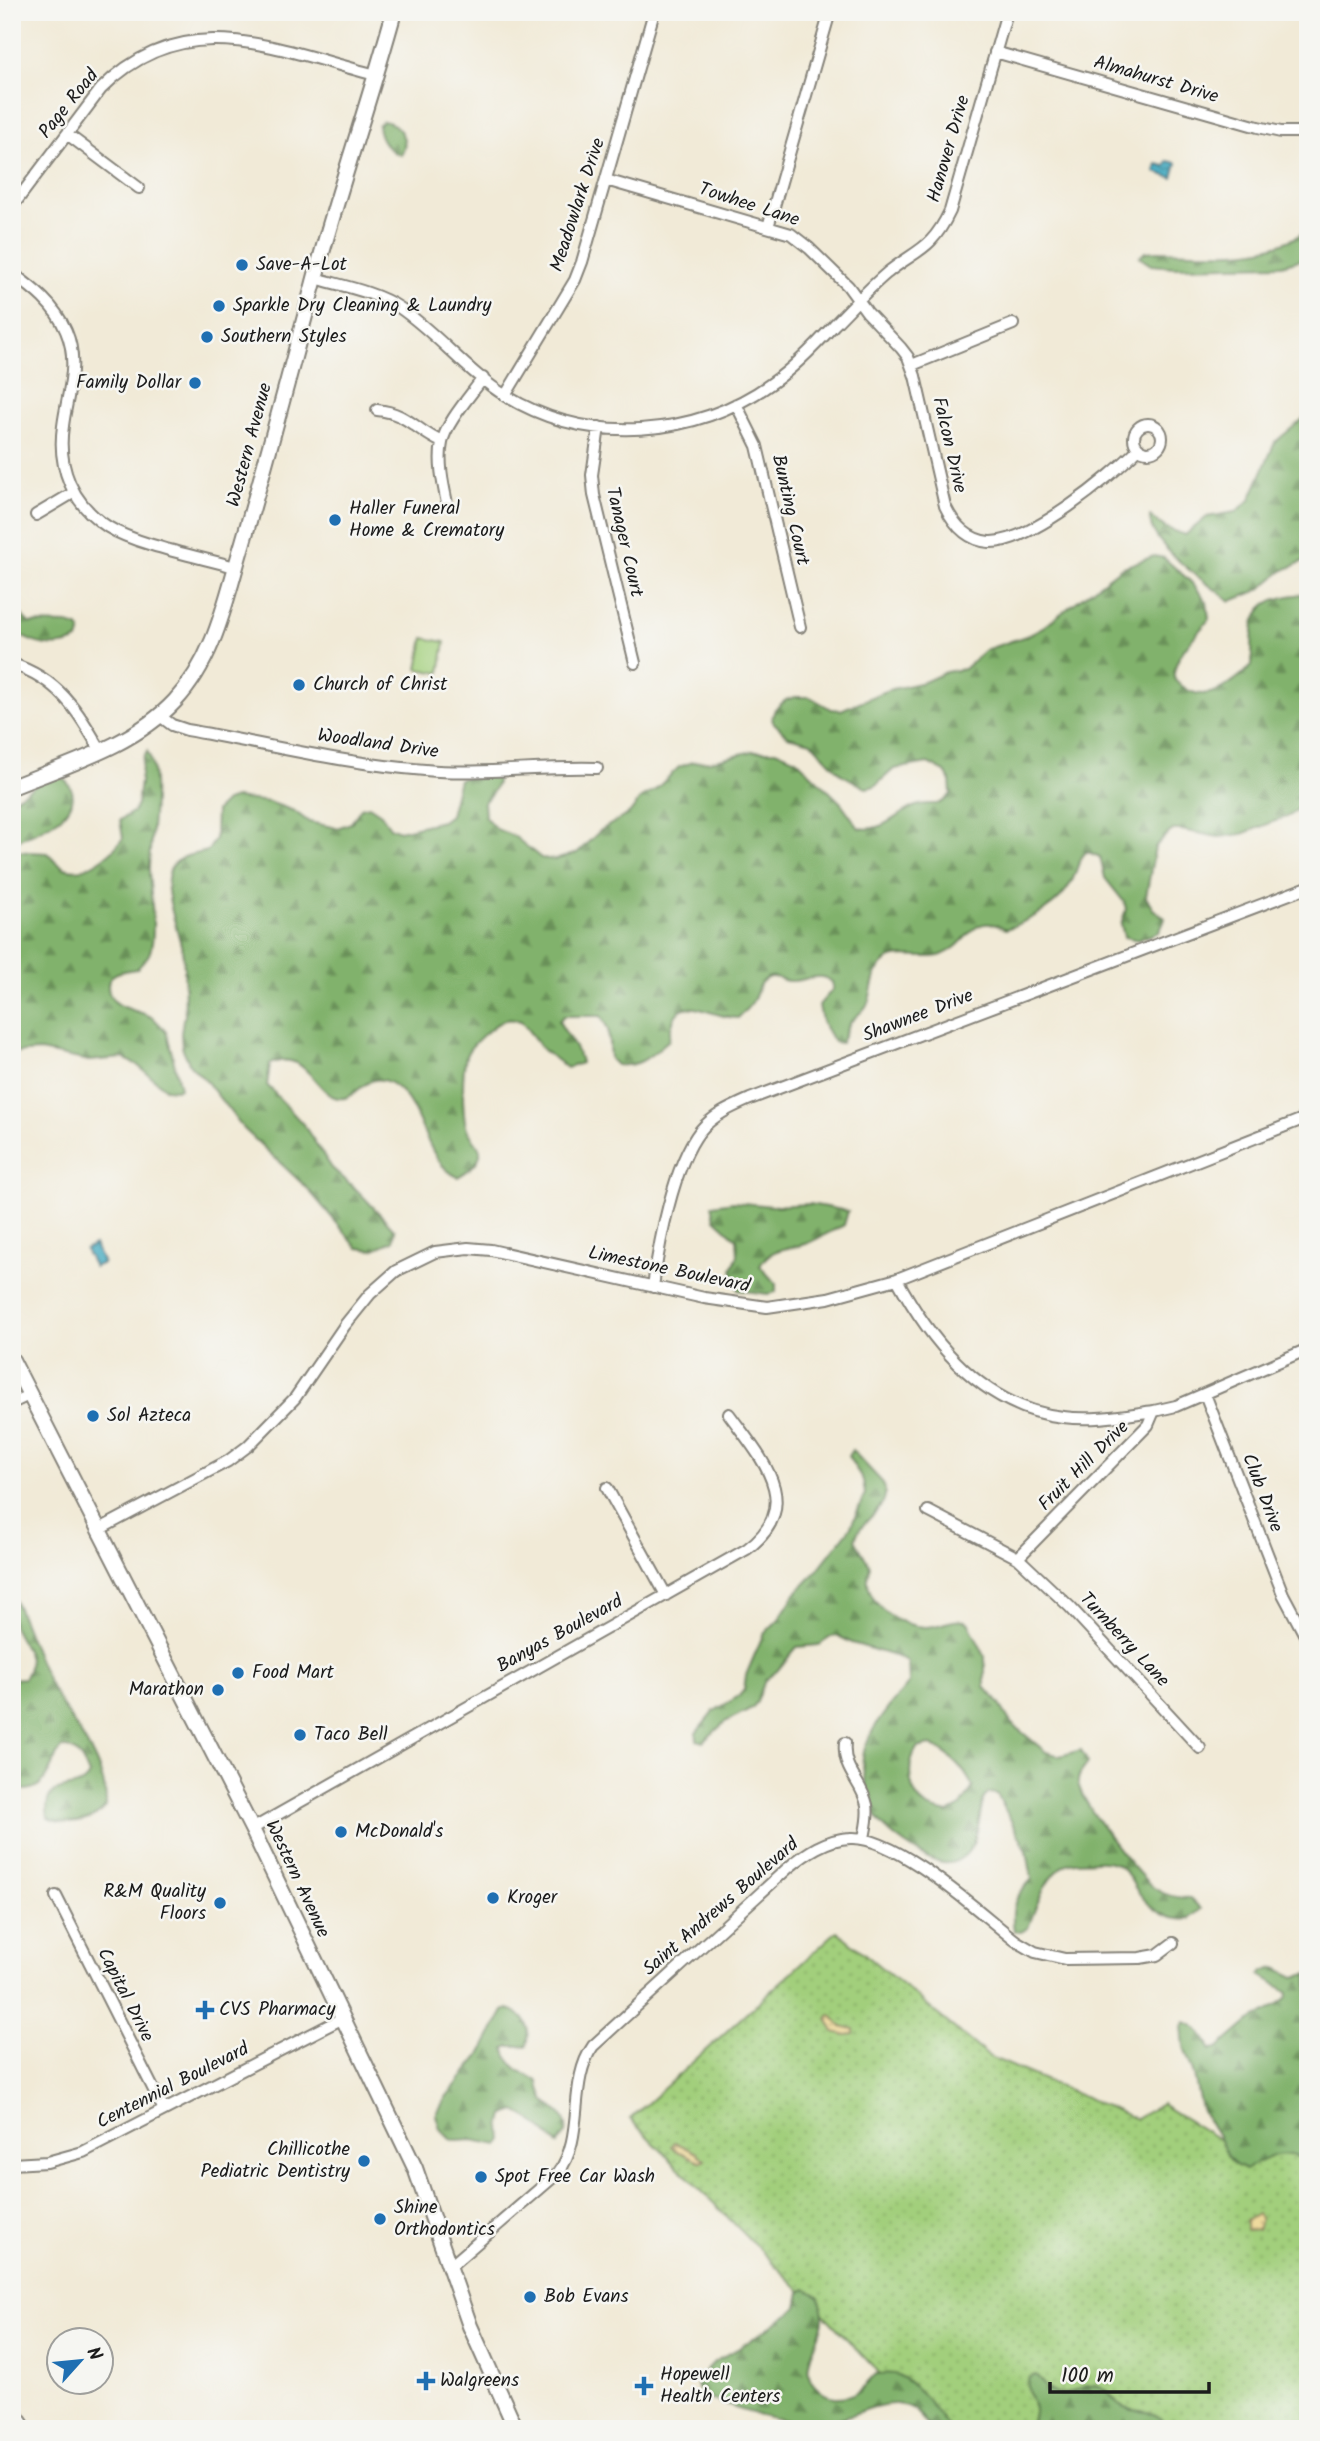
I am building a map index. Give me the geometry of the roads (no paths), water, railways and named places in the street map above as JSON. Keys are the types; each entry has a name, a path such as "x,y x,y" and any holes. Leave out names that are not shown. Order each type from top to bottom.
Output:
{"main road":[{"name":"Western Avenue","path":"12,787 122,741 160,716 193,679 204,659 219,626 315,278 394,12"},
{"name":"Western Avenue","path":"12,1360 252,1829 415,2168 470,2326 516,2429"}],"street":[{"name":"Meadowlark Drive","path":"505,396 575,280 582,262 654,12"},
{"path":"768,226 830,12"},
{"name":"Hanover Drive","path":"315,278 377,297 399,307 505,396 559,419 629,430 661,427 700,418 736,404 784,374 889,272 927,247 950,211 1007,12"},
{"name":"Page Road","path":"12,207 112,78 149,53 185,42 217,38 240,40 376,75"},
{"name":"Almahurst Drive","path":"995,52 1258,127 1281,132 1308,132"},
{"path":"67,134 139,188"},
{"name":"Towhee Lane","path":"606,180 791,234 849,286 858,300"},
{"path":"12,273 38,292 51,306 60,319 70,345 72,375 61,442 64,470 74,493 95,517 121,534 235,567"},
{"name":"Falcon Drive","path":"858,300 901,348 912,365 945,506 963,532 990,542 1007,539 1061,512 1106,480 1139,448"},
{"path":"912,365 1013,324"},
{"path":"447,503 443,481 442,442 446,430 483,378"},
{"name":"Bunting Court","path":"736,404 757,446 800,627"},
{"path":"376,410 393,412 406,418 442,442"},
{"name":"Tanager Court","path":"599,427 592,475 594,495 635,663"},
{"path":"36,515 74,493"},
{"path":"12,664 44,677 58,690 83,720 101,751"},
{"name":"Woodland Drive","path":"160,716 172,725 187,730 372,764 428,771 597,768"},
{"name":"Shawnee Drive","path":"653,1287 680,1167 701,1131 720,1114 763,1094 1308,887"},
{"name":"Limestone Boulevard","path":"100,1529 221,1465 248,1446 295,1398 345,1325 370,1294 396,1270 424,1256 449,1250 491,1250 704,1298 767,1307 828,1298 897,1279 1308,1117"},
{"path":"897,1279 932,1336 955,1362 995,1395 1031,1410 1063,1417 1102,1418 1176,1406 1308,1349"},
{"path":"12,1403 30,1394"},
{"name":"Club Drive","path":"1205,1394 1283,1594 1308,1641"},
{"name":"Fruit Hill Drive","path":"1018,1558 1148,1425 1154,1411"},
{"name":"Banyas Boulevard","path":"252,1829 762,1539 774,1518 777,1496 768,1468 729,1414"},
{"path":"607,1488 666,1595"},
{"path":"928,1511 1018,1558"},
{"name":"Turnberry Lane","path":"1018,1558 1063,1600 1200,1748"},
{"path":"845,1743 847,1766 867,1805 864,1838"},
{"name":"Saint Andrews Boulevard","path":"448,2268 558,2173 567,2162 575,2124 582,2063 593,2046 801,1857 815,1848 848,1838 864,1838 897,1851 1016,1941 1035,1952 1065,1959 1140,1958 1157,1955 1172,1943"},
{"name":"Capital Drive","path":"56,1896 164,2110"},
{"name":"Centennial Boulevard","path":"12,2164 54,2161 83,2152 343,2018"},
{"path":"12,2406 27,2429"}],"water":[{"path":"1168,161 1177,163 1173,178 1155,172 1157,164 1166,166"},
{"path":"94,1245 103,1263 94,1267 85,1250"}],"place":[{"name":"Save-A-Lot","path":"242,265"},
{"name":"Sparkle Dry Cleaning & Laundry","path":"219,306"},
{"name":"Southern Styles","path":"207,337"},
{"name":"Family Dollar","path":"195,383"},
{"name":"Haller Funeral Home & Crematory","path":"335,520"},
{"name":"Church of Christ","path":"299,685"},
{"name":"Sol Azteca","path":"93,1416"},
{"name":"Food Mart","path":"238,1673"},
{"name":"Marathon","path":"218,1690"},
{"name":"Taco Bell","path":"300,1735"},
{"name":"McDonald's","path":"341,1832"},
{"name":"Kroger","path":"493,1898"},
{"name":"R&M Quality Floors","path":"220,1903"},
{"name":"CVS Pharmacy","path":"205,2010"},
{"name":"Chillicothe Pediatric Dentistry","path":"364,2161"},
{"name":"Spot Free Car Wash","path":"481,2177"},
{"name":"Shine Orthodontics","path":"380,2219"},
{"name":"Bob Evans","path":"530,2297"},
{"name":"Walgreens","path":"426,2381"},
{"name":"Hopewell Health Centers","path":"644,2386"}]}
